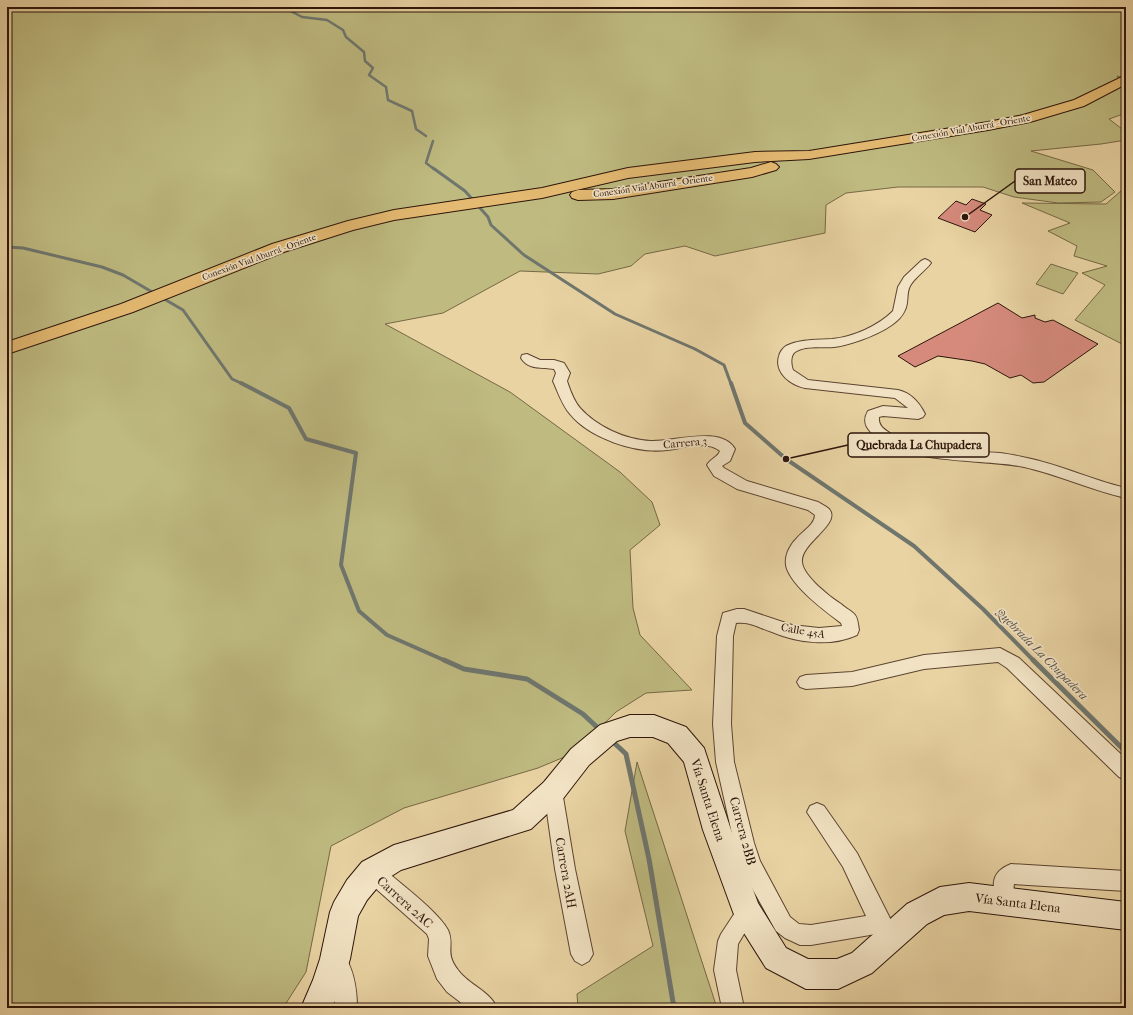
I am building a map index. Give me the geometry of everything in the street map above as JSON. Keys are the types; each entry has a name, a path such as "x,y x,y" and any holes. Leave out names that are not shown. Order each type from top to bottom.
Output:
{"main road":[{"name":"Conexión Vial Aburrá - Oriente","path":"7,348 127,308 278,248 348,226 394,215 538,194 717,178 766,162 988,126 1054,111 1079,103 1126,79"},
{"name":"Vía Santa Elena","path":"316,1008 327,984 335,959 344,912 357,890 372,872 394,860 521,820 553,791 580,757 604,738 630,726 654,726 677,735 695,756 717,830 748,912 776,958 806,974 838,974 862,963 885,930 940,901 969,897 1126,916"}],"street":[{"path":"925,263 906,283 902,292 901,308 894,317 863,335 849,340 791,349 786,353 784,363 786,370 792,378 806,384 898,394 905,397 914,405 918,414 883,411 873,414 871,418 873,427 883,435 900,444 920,451 1001,458 1036,465 1066,476 1126,493"},
{"name":"Carrera 3","path":"527,358 534,364 553,364 559,366 563,373 560,381 572,407 579,415 596,427 630,443 643,445 659,446 704,440 717,442 728,449 725,457 714,466 720,474 736,484 821,510 823,512 823,520 795,549 793,563 795,568 817,596 841,614"},
{"name":"Calle 45A","path":"735,616 757,618 784,630 833,636 846,634 851,630 849,619 841,614"},
{"name":"Carrera 2BB","path":"735,616 729,618 725,636 722,724 725,762 744,843 751,864 760,883 783,924 800,935 811,935 868,926 885,930"},
{"path":"806,682 852,679 924,662 966,657 1000,656 1013,663 1126,771"},
{"name":"Carrera 2AH","path":"553,791 565,870 582,954"},
{"path":"817,812 850,860 885,930"},
{"name":"Carrera 2AC","path":"372,872 434,927 440,937 439,956 445,971 455,984 479,1006"},
{"path":"1007,901 1002,884 1005,878 1011,874 1126,881"},
{"path":"733,1008 725,970 728,941 748,912"},
{"path":"335,959 343,970 347,996 346,1008"}],"shaded area":[{"path":"7,7 1126,7 1126,78 1117,76 1126,99 1126,113 1109,119 1126,132 1126,140 1031,151 1093,170 1115,192 1101,202 1058,203 1014,197 983,187 898,187 846,193 826,205 825,233 715,256 685,246 645,254 631,266 598,274 520,271 443,313 385,324 510,392 620,472 652,502 660,525 630,550 633,608 640,635 692,690 646,693 616,712 574,753 538,768 404,808 331,846 306,972 283,1008 7,1008"},
{"path":"1122,190 1126,191 1126,346 1075,320 1105,285 1082,273 1107,266 1074,256 1077,246 1048,231 1070,223 1022,203 1106,204"},
{"path":"1051,264 1078,273 1063,294 1036,284"},
{"path":"637,762 717,1008 578,1008 577,994 653,946 625,831"}],"building":[{"path":"972,199 986,204 980,210 992,215 975,232 938,218 956,201 966,205"},
{"path":"998,303 1022,318 1035,315 1035,318 1045,322 1053,320 1098,344 1044,382 1033,383 1021,375 1010,378 985,364 972,361 938,356 915,367 898,356"}],"waterway":[{"name":"Quebrada La Chupadera","path":"283,7 302,17 327,20 343,30 346,37 364,52 365,61 373,68 369,75 386,87 388,100 412,111 416,129 426,136"},
{"name":"Quebrada La Chupadera","path":"433,141 426,163 434,169"},
{"name":"Quebrada La Chupadera","path":"433,168 465,191 488,217 491,225 524,255 615,314 695,349 724,365 731,384"},
{"path":"7,247 23,248 102,267 123,275 183,310 232,379 242,384"},
{"name":"Quebrada La Chupadera","path":"731,383 745,423 786,459 914,546 983,609 1034,661"},
{"path":"242,384 289,408 306,439 356,453 341,565 359,611 387,635 446,661"},
{"path":"444,660 464,669 527,679 583,714 600,730"},
{"name":"Quebrada La Chupadera","path":"1034,661 1126,752"},
{"path":"611,740 626,754 649,859 674,1008"}],"place":[{"name":"San Mateo","path":"965,217"},
{"name":"Quebrada La Chupadera","path":"786,459"}]}
